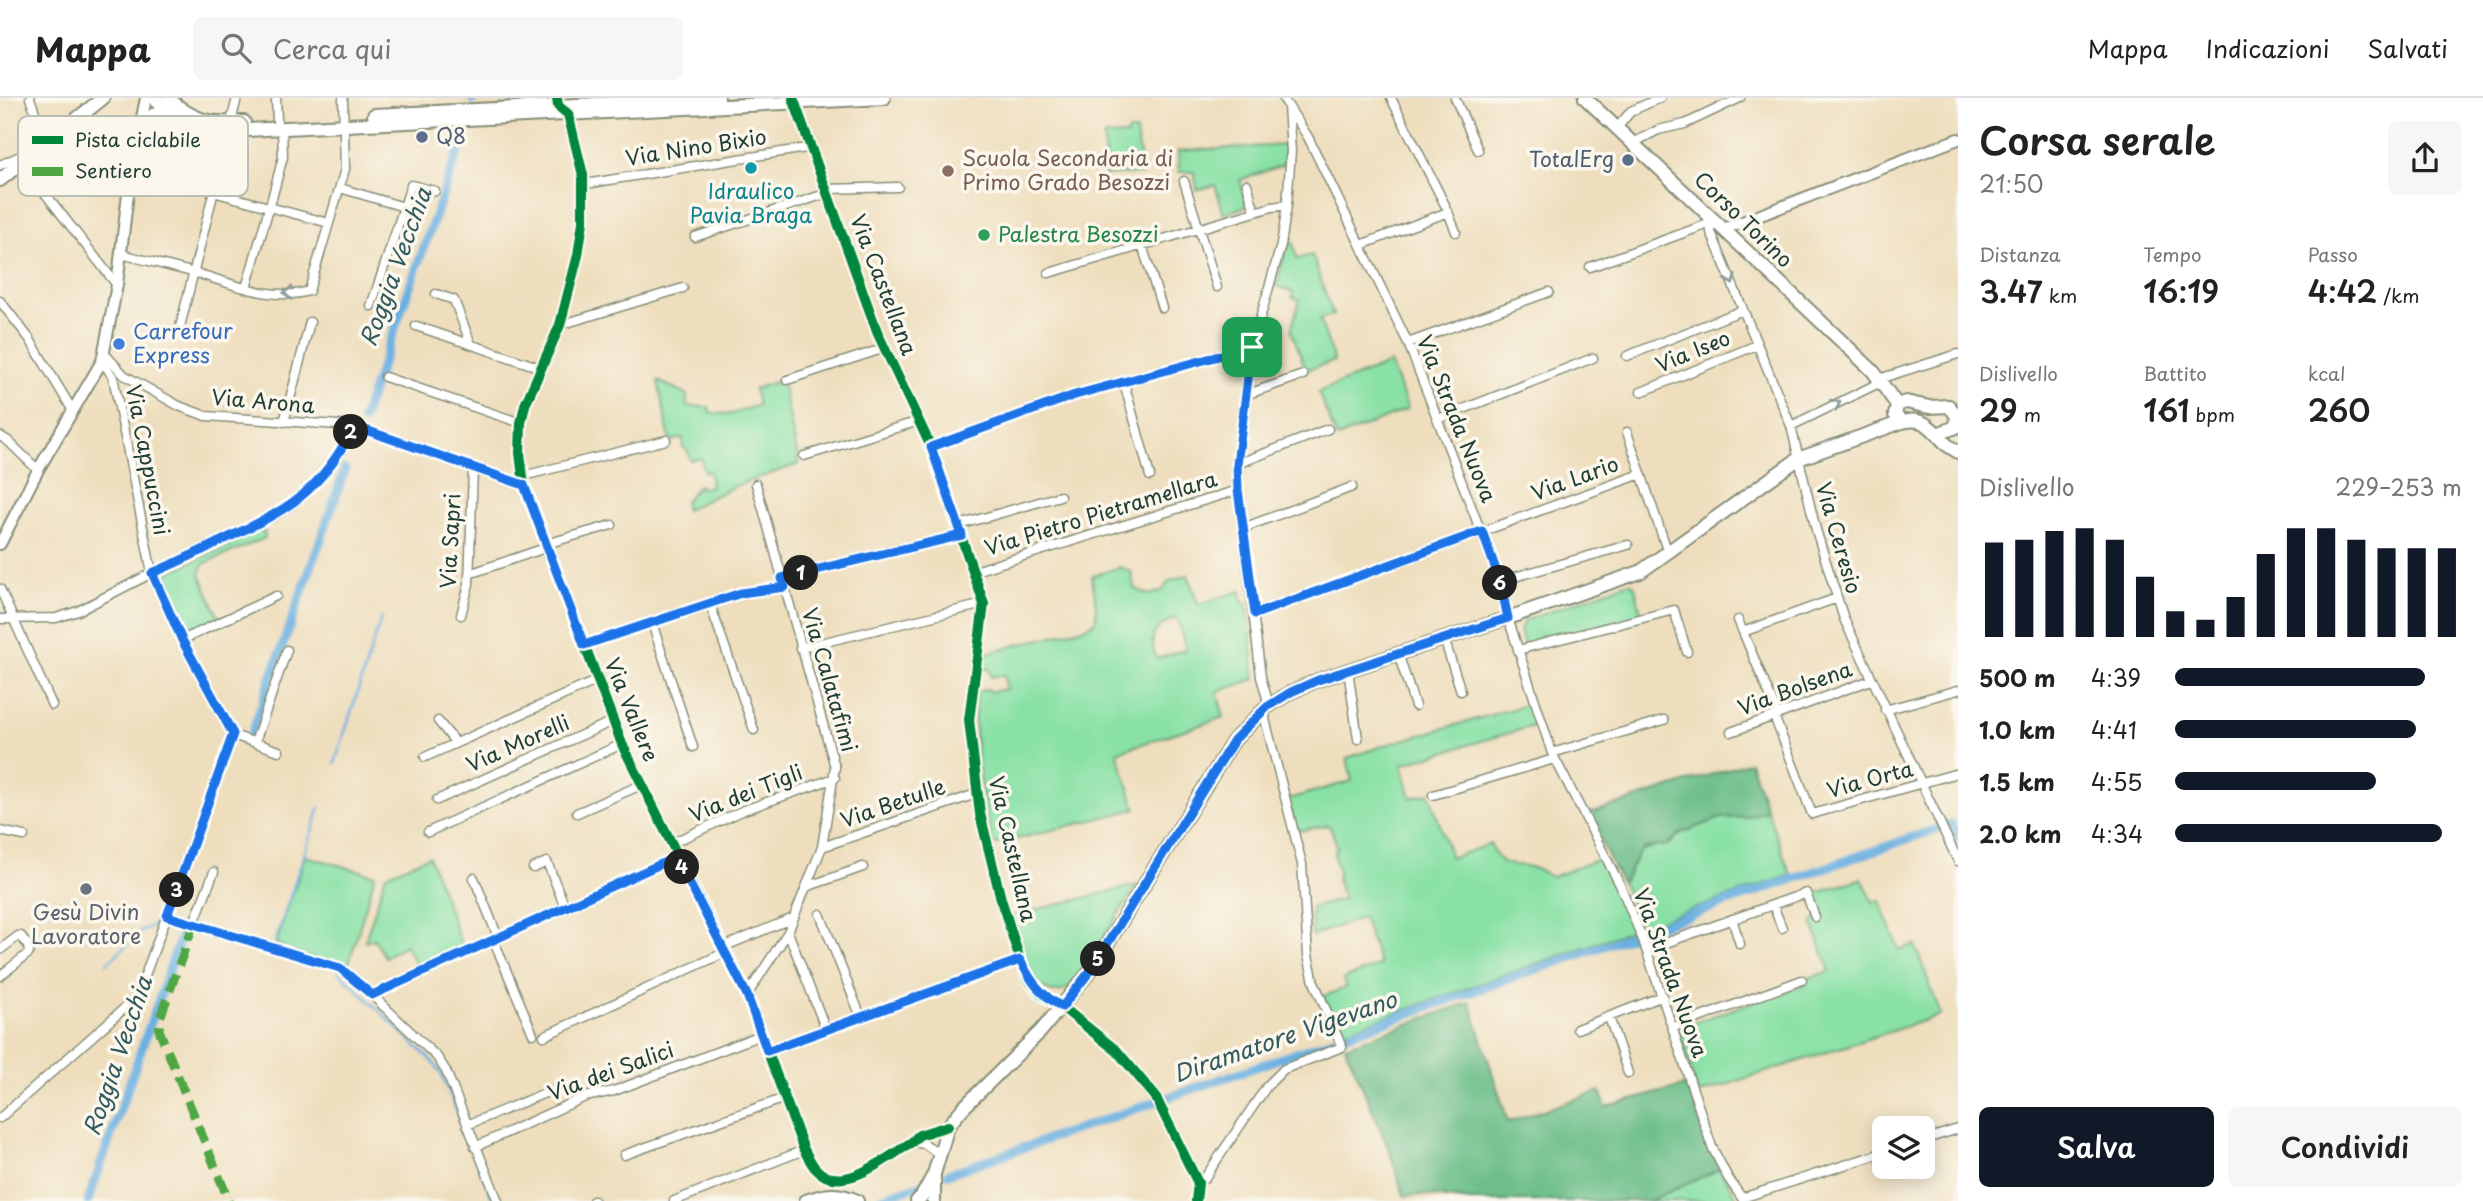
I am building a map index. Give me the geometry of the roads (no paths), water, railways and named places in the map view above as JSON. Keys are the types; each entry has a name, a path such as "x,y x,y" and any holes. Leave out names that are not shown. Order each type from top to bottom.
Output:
{"main road":[{"path":"81,116 103,98"},
{"path":"154,98 168,104"},
{"path":"248,126 718,98"},
{"path":"561,106 884,98"},
{"name":"Corso Torino","path":"1585,98 1711,220 1724,229 1880,377 1912,403"},
{"path":"0,180 18,167"},
{"name":"Corso Torino","path":"1880,377 1898,412"},
{"path":"934,1201 934,1174 948,1126 1041,1031 1091,970 1234,740 1267,707 1291,692 1348,670 1640,572 1798,459 1828,447 1912,403 1929,407 1954,406 1958,446"},
{"path":"1898,412 1927,423 1947,445 1958,452"},
{"path":"1937,434 1957,423"},
{"path":"917,1201 934,1174"},
{"path":"806,1201 824,1194 844,1194 856,1201"}],"street":[{"path":"30,98 36,116"},
{"path":"143,116 146,98"},
{"path":"232,116 237,98"},
{"path":"246,288 284,157 276,98"},
{"path":"121,254 246,288 299,294 309,291 345,169 343,98"},
{"path":"1391,98 1445,205"},
{"path":"1455,98 1478,150"},
{"path":"1617,128 1631,111 1660,98"},
{"path":"1633,143 1658,130 1685,124 1740,98"},
{"name":"Via Castellana","path":"794,101 885,348 931,447 984,604 969,720 976,794 1001,899 1020,960 1030,981 1042,995 1062,1007 1126,1060 1155,1096 1198,1183"},
{"path":"1197,1198 1198,1183 1204,1179 1267,1086 1284,1069 1340,1041 1314,982 1308,955 1302,864 1265,719 1268,698 1261,677 1238,490 1237,464 1252,347 1280,245 1287,205 1290,151 1286,102"},
{"name":"Via Strada Nuova","path":"1286,102 1308,137 1408,343 1500,581 1508,618 1553,756 1620,885 1674,1027 1712,1147 1743,1200"},
{"path":"150,116 168,104"},
{"name":"Via Vallere","path":"561,106 585,184 583,222 578,255 560,325 525,405 521,423 520,453 524,480 584,645 622,744 641,785 747,995 804,1150 815,1169 833,1179 854,1176 868,1170 919,1135 948,1126"},
{"path":"1724,229 1958,139"},
{"name":"Via Nino Bixio","path":"585,184 812,147"},
{"path":"0,165 18,157"},
{"path":"1184,181 1217,287"},
{"path":"1247,184 1255,212"},
{"path":"371,306 411,185 435,191"},
{"path":"695,237 828,191 898,187"},
{"path":"340,188 404,207"},
{"path":"53,196 117,285"},
{"path":"0,544 38,470 103,357 117,285 128,196"},
{"path":"180,327 212,196"},
{"path":"231,196 329,223"},
{"path":"1049,273 1287,205"},
{"path":"1361,245 1448,212 1456,232"},
{"path":"1590,267 1711,220"},
{"name":"Via Ceresio","path":"1711,220 1711,232 1791,426 1816,530 1844,619 1958,861"},
{"path":"1142,245 1162,308"},
{"path":"560,325 683,288"},
{"path":"1408,343 1549,292"},
{"path":"436,294 454,300 471,344"},
{"path":"0,301 29,338 73,411"},
{"path":"1627,356 1743,310"},
{"path":"284,422 310,322"},
{"path":"416,326 541,368"},
{"name":"Via Iseo","path":"1641,391 1757,345"},
{"path":"931,447 1075,395 1252,347"},
{"path":"787,380 885,348"},
{"path":"1791,426 1880,377 1958,354"},
{"name":"Via Arona","path":"103,357 124,375 179,405 206,416 354,426"},
{"name":"Via Cappuccini","path":"103,357 113,377 152,573 182,640 233,734"},
{"path":"1438,419 1593,358"},
{"path":"1245,395 1303,376"},
{"path":"385,377 521,423"},
{"path":"1124,383 1150,476"},
{"path":"804,456 919,421"},
{"path":"0,619 64,616 272,517 294,503 318,481 339,455 354,426"},
{"name":"Via Sapri","path":"354,426 473,469 524,480"},
{"path":"1237,464 1328,429"},
{"path":"1627,432 1668,553"},
{"path":"0,436 38,470"},
{"path":"524,480 666,440"},
{"name":"Via Sapri","path":"461,615 469,584 473,469"},
{"name":"Via Lario","path":"1255,614 1641,474"},
{"name":"Via Calatafimi","path":"747,995 788,932 822,848 835,778 835,767 800,648 757,484"},
{"path":"1242,528 1352,487"},
{"name":"Via Pietro Pietramellara","path":"975,571 1238,490"},
{"path":"959,525 1060,496"},
{"path":"469,574 612,525"},
{"path":"782,578 962,535"},
{"path":"1500,581 1628,545"},
{"path":"584,645 741,593 785,587"},
{"path":"0,589 52,705"},
{"path":"182,640 276,596"},
{"path":"1743,632 1837,597"},
{"path":"710,604 754,730"},
{"path":"800,648 984,604"},
{"path":"1518,650 1674,610 1687,652"},
{"path":"1738,620 1774,712"},
{"path":"652,623 693,747"},
{"path":"1444,639 1461,691"},
{"path":"255,742 287,650"},
{"path":"1398,653 1415,706"},
{"path":"1348,670 1358,739"},
{"path":"425,757 598,680"},
{"name":"Via Bolsena","path":"1731,732 1774,712 1871,680"},
{"path":"1885,710 1958,690"},
{"name":"Via Orta","path":"1774,712 1812,814 1958,773"},
{"path":"1433,795 1664,720"},
{"path":"438,721 456,743"},
{"name":"Via Morelli","path":"437,800 613,721"},
{"path":"0,1118 137,997 233,734 279,751"},
{"path":"428,832 622,744"},
{"name":"Via dei Tigli","path":"670,844 744,810 835,778"},
{"path":"577,813 641,785"},
{"name":"Via Betulle","path":"822,848 976,794"},
{"path":"0,831 24,836"},
{"path":"372,995 676,857"},
{"path":"533,868 547,862 565,907"},
{"path":"806,887 863,867"},
{"path":"194,923 214,872"},
{"path":"474,878 533,1034"},
{"path":"1646,950 1806,893 1815,917"},
{"path":"1773,905 1782,928"},
{"path":"820,914 861,1017"},
{"path":"167,916 340,968 372,995 446,1071 498,1201"},
{"path":"544,1035 793,918"},
{"path":"1732,919 1740,943"},
{"path":"788,932 826,1030"},
{"path":"0,950 18,936 21,936 29,949 29,953 0,976"},
{"path":"767,1051 1020,960"},
{"path":"1674,1027 1802,980"},
{"path":"1577,1029 1663,996"},
{"path":"1609,1017 1628,1073"},
{"name":"Via dei Salici","path":"475,1147 585,1097 614,1091 761,1035"},
{"path":"467,1125 550,1091"},
{"path":"624,1155 785,1098"},
{"path":"1935,1136 1958,1129"},
{"path":"912,1142 925,1144 939,1154"},
{"path":"674,1201 804,1150"},
{"path":"1743,1200 1872,1156"}],"waterway":[{"name":"Roggia Vecchia","path":"362,420 467,127"},
{"name":"Roggia Vecchia","path":"251,736 345,469"},
{"path":"335,763 381,618"},
{"path":"275,942 320,807"},
{"path":"1951,824 1958,838"},
{"name":"Diramatore Vigevano","path":"1645,931 1939,828"},
{"path":"107,963 143,930 159,923"},
{"name":"Roggia Vecchia","path":"171,925 191,926"},
{"name":"Roggia Vecchia","path":"88,1201 185,925"},
{"name":"Diramatore Vigevano","path":"948,1174 1635,935"},
{"path":"338,971 433,1062 441,1073 493,1201"},
{"name":"Diramatore Vigevano","path":"881,1198 920,1185"}],"place":[{"name":"Q8","path":"422,137"},
{"name":"TotalErg","path":"1628,160"},
{"name":"Idraulico Pavia Braga","path":"751,168"},
{"name":"Scuola Secondaria di Primo Grado Besozzi","path":"948,171"},
{"name":"Palestra Besozzi","path":"984,235"},
{"name":"Carrefour Express","path":"119,344"},
{"name":"Gesù Divin Lavoratore","path":"86,889"}]}
